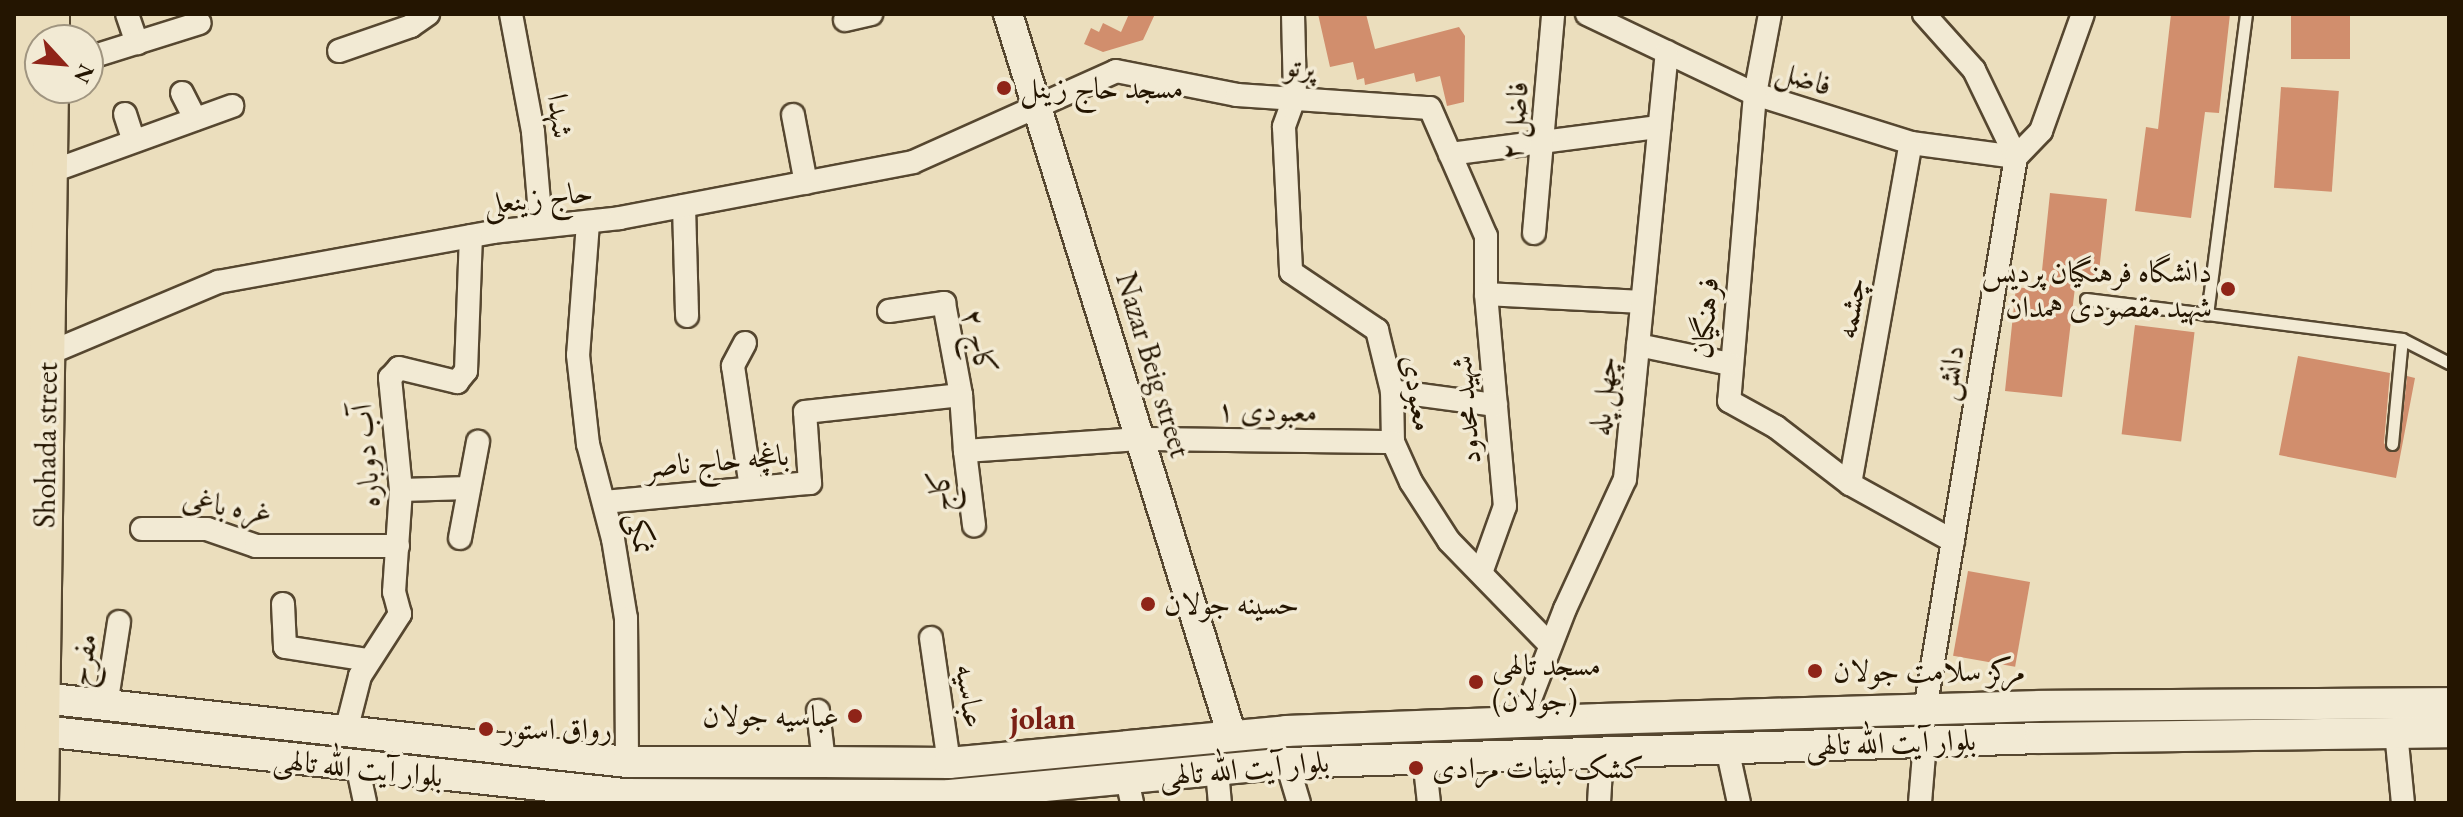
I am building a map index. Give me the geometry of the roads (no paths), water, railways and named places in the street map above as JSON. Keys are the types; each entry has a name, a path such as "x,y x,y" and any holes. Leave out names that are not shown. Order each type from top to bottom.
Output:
{"main road":[{"name":"Shohada street","path":"14,803 26,14"},
{"name":"Shohada street","path":"41,803 42,715 23,357 50,172 51,104"},
{"name":"بلوار آیت الله تالهی","path":"42,715 106,706 345,735 627,762 949,763 1232,736 1520,739 1925,710 2449,703"},
{"name":"بلوار آیت الله تالهی","path":"42,715 358,769 624,794 1040,795 1129,791 1217,770 1287,763 1424,758 1520,739 1602,752 2449,732"},
{"path":"345,735 358,769"},
{"path":"949,763 950,795"}],"street":[{"path":"127,14 137,43"},
{"name":"شهدا","path":"511,14 533,132 541,226"},
{"path":"845,20 871,14"},
{"name":"Nazar Beig street","path":"1008,14 1232,736"},
{"path":"1293,14 1295,96"},
{"name":"فاضل ۲","path":"1534,233 1553,14"},
{"name":"فاضل","path":"1587,14 1755,94 1911,143 2016,157"},
{"name":"فرهنگیان","path":"1770,14 1755,94 1729,401 1776,427 1850,484"},
{"path":"1924,14 1974,70 2016,157 2041,131 2083,14"},
{"path":"339,51 414,18"},
{"path":"104,53 200,23"},
{"name":"چهل پله","path":"1520,739 1550,645 1625,479 1667,52"},
{"name":"پرتو","path":"1037,106 1116,71 1237,95 1295,96 1430,108 1486,236"},
{"path":"182,93 195,119"},
{"name":"معبودی","path":"1295,96 1284,127 1291,272 1377,330 1392,391 1393,442 1411,482 1449,541 1550,645"},
{"path":"50,172 232,106"},
{"name":"حاج زینعلی","path":"23,357 218,282 471,236 588,223 913,162 1037,106"},
{"path":"125,114 134,141"},
{"path":"793,115 806,183"},
{"path":"1450,154 1544,138 1659,127"},
{"name":"چشمه","path":"1850,484 1911,143"},
{"name":"دانش","path":"1925,710 2016,157"},
{"path":"684,206 687,316"},
{"name":"نمکی","path":"588,223 578,355 588,444 604,502 626,618 627,762"},
{"name":"آب دوباره","path":"345,735 349,703 368,660 386,641 400,614 394,592 401,490 390,378 399,368 457,382 466,371 471,236"},
{"name":"شهید محدود","path":"1481,573 1505,506 1486,294 1486,236"},
{"path":"1486,294 1642,302"},
{"name":"کاج ۲","path":"889,311 944,303 961,395"},
{"path":"745,343 733,366 751,488"},
{"path":"1638,345 1730,364"},
{"path":"1392,391 1496,405"},
{"path":"961,395 965,451 1140,439"},
{"name":"باغچه حاج ناصر","path":"604,502 810,483 805,412 961,395"},
{"name":"معبودی ۱","path":"1140,439 1393,442"},
{"path":"460,538 478,442"},
{"name":"کاج","path":"965,451 974,525"},
{"path":"1850,484 1953,541"},
{"path":"401,490 469,488"},
{"name":"غره باغی","path":"142,529 207,529 256,546 398,546"},
{"path":"283,604 285,647 368,660"},
{"name":"مفرح","path":"106,706 119,622"},
{"name":"عباسیه","path":"931,638 949,763"},
{"path":"818,711 824,762"},
{"path":"2396,732 2403,803"},
{"path":"1920,803 1925,742"},
{"path":"1727,748 1739,803"},
{"path":"1599,803 1602,752"},
{"path":"1424,758 1429,803"},
{"path":"1287,763 1299,803"},
{"path":"358,769 365,803"},
{"path":"1217,770 1220,803"}],"lane":[{"path":"2207,314 2246,14"},
{"path":"2086,299 2402,339 2449,363"},
{"path":"2392,444 2402,339"}],"place":[{"name":"مسجد حاج زینل","path":"1004,88"},
{"name":"دانشگاه فرهنگیان پردیس شهید مقصودی همدان","path":"2228,289"},
{"name":"حسینه جولان","path":"1148,604"},
{"name":"مرکز سلامت جولان","path":"1815,671"},
{"name":"مسجد تالهی (جولان)","path":"1476,682"},
{"name":"عباسیه جولان","path":"855,716"},
{"name":"رواق استور","path":"486,729"},
{"name":"کشک لبنیات مرادی","path":"1416,768"}],"district":[{"name":"jolan","path":"1043,718"}]}
